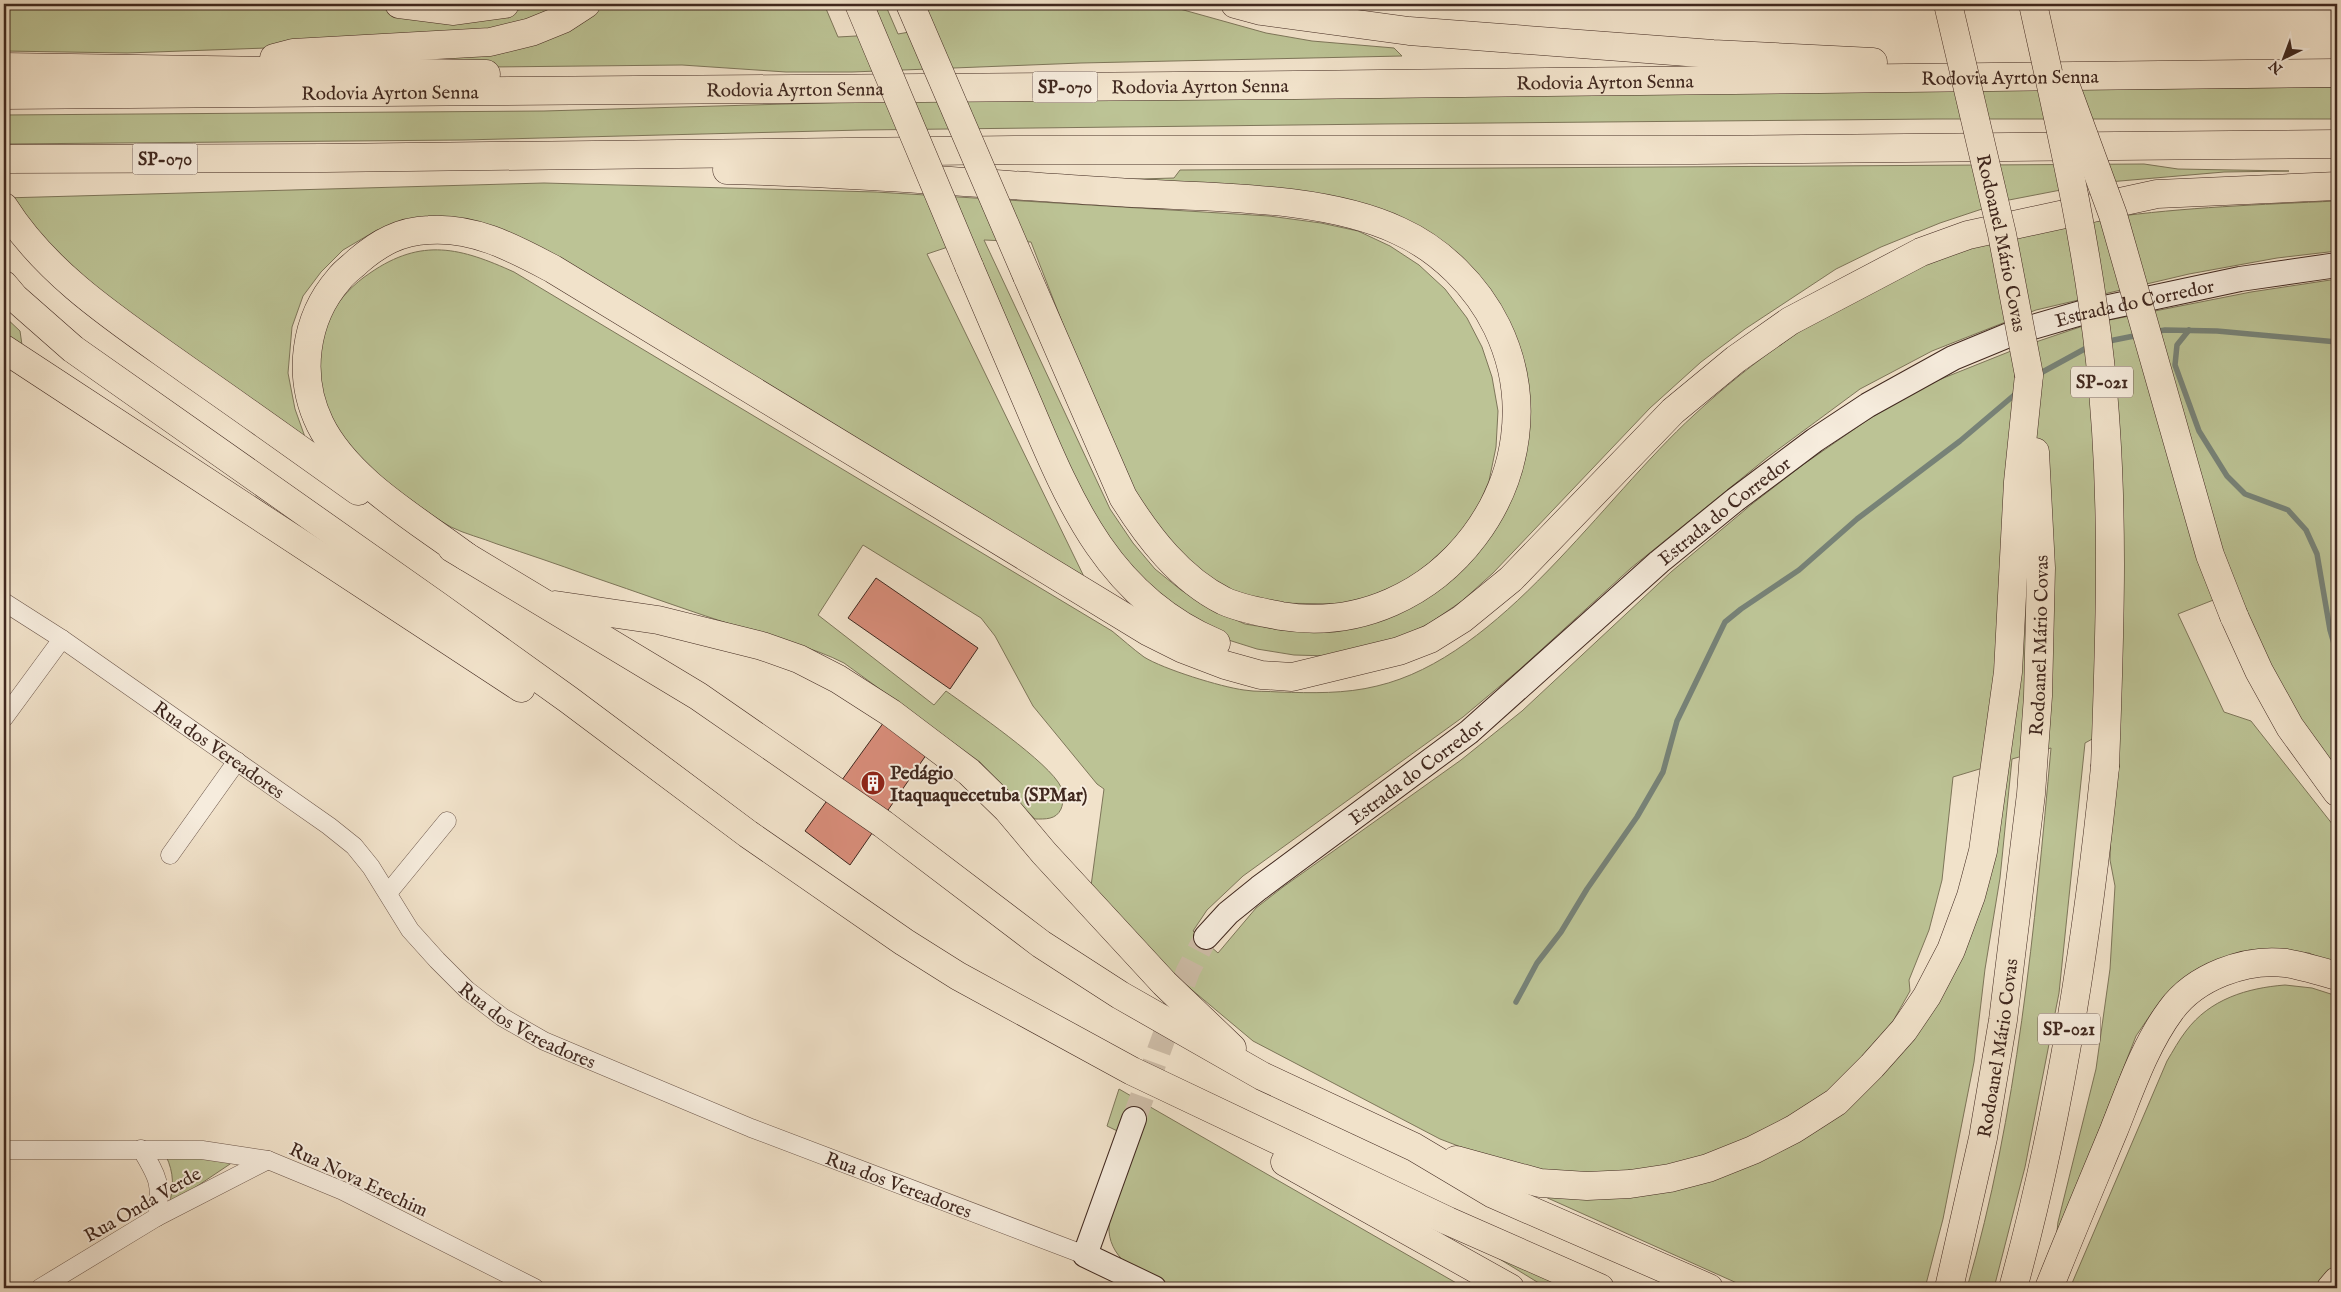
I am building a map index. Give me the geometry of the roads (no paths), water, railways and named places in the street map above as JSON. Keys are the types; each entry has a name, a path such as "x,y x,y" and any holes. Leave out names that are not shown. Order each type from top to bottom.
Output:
{"highway":[{"path":"399,4 454,11 505,4"},
{"path":"224,70 293,53 490,42 531,32 563,19 586,4"},
{"path":"860,4 1059,477 1105,557 1127,582 1160,613 1192,633 1228,649 1276,662 1337,665"},
{"path":"326,158 814,172 1261,201 1337,210 1399,231 1427,247 1452,266 1474,290 1492,316 1505,344 1513,372 1518,422 1506,481 1482,526 1463,548 1438,572 1413,591 1387,604 1360,613 1333,618 1296,618 1258,612 1225,601 1195,582 1169,558 1143,529 1123,497 1027,276 910,4"},
{"path":"1235,4 1261,11 1409,31 1713,54 2127,75"},
{"name":"Rodoanel Mário Covas","path":"1948,4 2002,234 2029,375 2040,568 2038,696 2031,794 2004,1010 1983,1138 1949,1288"},
{"path":"2034,4 2113,215 2207,546 2234,616 2259,671 2290,727 2337,792"},
{"name":"SP-021","path":"2013,1288 2034,1212 2058,1094 2090,898 2106,767 2111,612 2110,498 2100,361 2078,211 2034,4"},
{"path":"4,67 554,74 678,91"},
{"name":"Rodovia Ayrton Senna","path":"4,95 678,91 2337,73"},
{"name":"SP-070","path":"4,160 1004,150 1694,150 2337,144"},
{"path":"467,557 374,488 339,454 321,425 309,396 306,363 311,330 322,303 339,278 365,255 393,236 428,230 466,231 503,243 553,269 1141,627 1183,649 1225,665 1261,675 1292,677 1337,665 1367,661 1399,651 1430,639 1462,619 1511,579 1673,410 1736,359 1790,320 1921,252 1968,235 2157,194 2337,186"},
{"path":"10,218 58,271 104,311 358,491 714,706 875,818 1041,944 1120,996 1262,1076 1414,1147 1493,1194 1709,1288"},
{"path":"4,285 15,298 73,350 561,694 748,834 848,905 958,976 1132,1071 1448,1221 1600,1288"},
{"path":"4,348 748,834"},
{"path":"1414,1147 1482,1168 1549,1183 1587,1186 1630,1184 1670,1178 1708,1168 1778,1138 1836,1102 1898,1037 1926,996 1950,950 1971,896 1983,851 2008,672 2018,482 2029,375"},
{"path":"542,603 658,620 762,646 799,659 838,679 890,713 969,772 1001,803 1044,853 1164,983 1262,1076"},
{"path":"2049,1288 2130,1092 2158,1030 2172,1008 2190,990 2219,974 2252,964 2284,963 2315,969 2337,976"},
{"path":"1132,1071 1179,1105 1260,1148 1510,1288"},
{"path":"2331,1288 2337,1281"}],"street":[{"name":"Estrada do Corredor","path":"1206,937 1228,913 1259,888 1469,732 1659,562 1735,500 1815,440 1868,405 1953,358 2016,332 2081,313 2240,279 2337,265"},
{"name":"Rua dos Vereadores","path":"4,602 62,639 237,761 354,846 388,893 410,930 467,990 502,1017 544,1041 751,1128 1085,1255 1154,1288"},
{"path":"4,718 62,639"},
{"path":"170,855 237,761"},
{"path":"388,893 447,821"},
{"path":"1085,1255 1134,1119"},
{"path":"142,1149 154,1170 160,1192 157,1217"},
{"name":"Rua Nova Erechim","path":"4,1150 202,1150 268,1160 343,1191 535,1288"},
{"name":"Rua Onda Verde","path":"40,1288 157,1217 268,1160"}],"waterway":[{"path":"2153,332 2165,330 2217,331 2337,342"},
{"path":"2189,330 2177,345 2175,365 2199,431 2227,476 2245,494 2288,510 2306,530 2317,554 2330,630 2337,654"},
{"path":"2104,342 2139,335"},
{"path":"2037,375 2090,346"},
{"path":"1516,1002 1537,963 1561,932 1587,889 1637,817 1663,772 1677,721 1725,622 1799,570 1857,519 1960,441 2019,391"}],"tunnel":[{"path":"1134,1119 1188,971 1206,937"}],"place":[{"name":"Pedágio Itaquaquecetuba (SPMar)","path":"873,783"}]}
